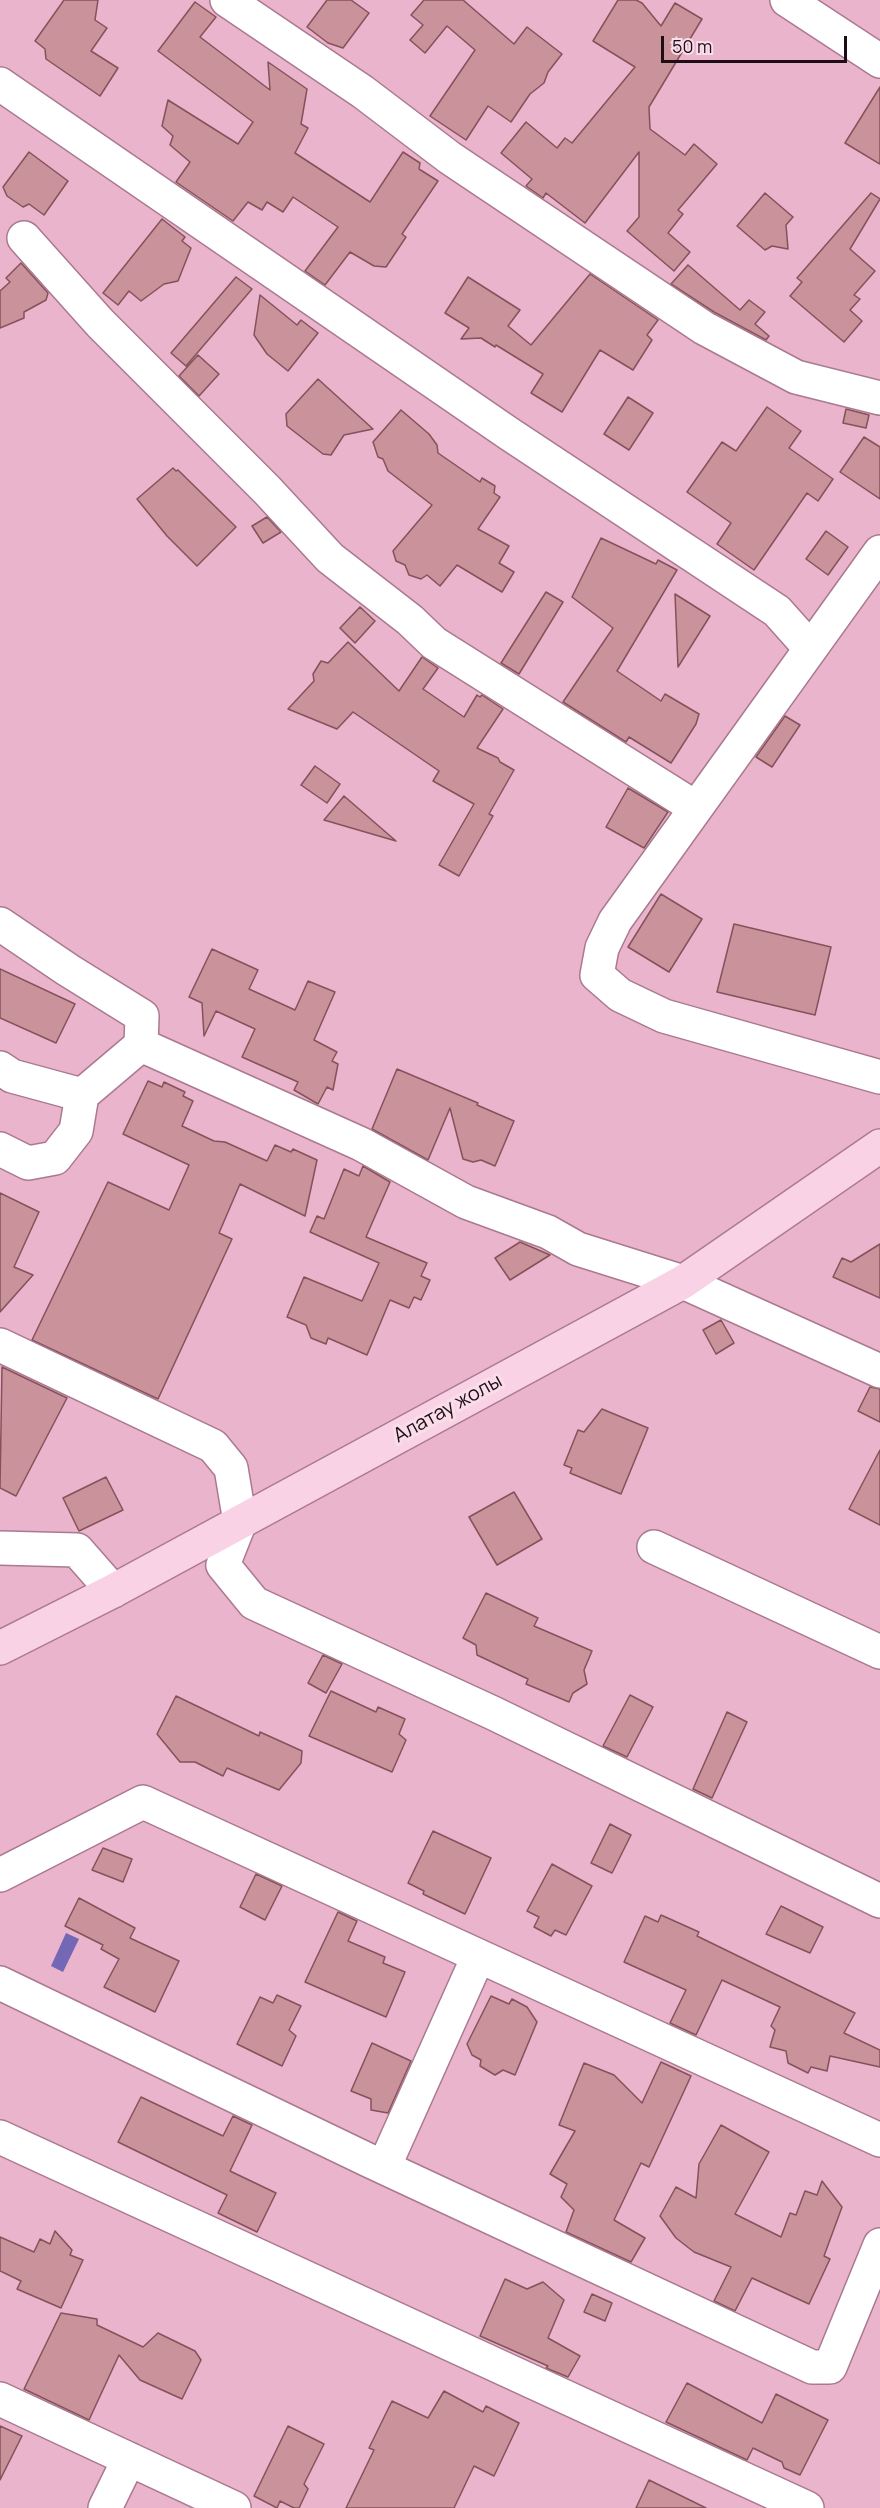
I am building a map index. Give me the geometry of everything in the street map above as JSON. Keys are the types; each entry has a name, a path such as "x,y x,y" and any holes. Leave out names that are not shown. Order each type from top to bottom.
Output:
{"main road":[{"name":"Алатау жолы","path":"0,1648 113,1591 682,1282 880,1146"}],"street":[{"path":"226,0 363,92 450,158 704,328 796,377 880,398"},
{"path":"787,0 880,61"},
{"path":"0,84 518,439 777,611 810,648"},
{"path":"24,238 100,323 267,490 330,558 410,620 434,643 696,807"},
{"path":"880,552 615,921 602,948 597,975 620,995 664,1016 880,1077"},
{"path":"0,924 142,1016 141,1045 82,1095 76,1131 55,1158 27,1163 0,1149"},
{"path":"141,1045 361,1144 466,1202 548,1232 578,1249 682,1282 880,1371"},
{"path":"0,1068 12,1076 82,1095"},
{"path":"0,1345 213,1446 231,1468 240,1522 224,1564 254,1603 493,1713 880,1901"},
{"path":"654,1547 880,1652"},
{"path":"0,1548 77,1550 113,1591"},
{"path":"0,1875 143,1802 880,2140"},
{"path":"384,2167 478,1956"},
{"path":"0,1983 384,2167 812,2367 830,2367 880,2245"},
{"path":"0,2137 807,2508"},
{"path":"0,2399 234,2508"},
{"path":"105,2508 129,2459"}],"shaded area":[{"path":"66,1933 79,1939 63,1972 51,1966"}],"building":[{"path":"64,0 98,0 95,20 107,28 91,51 118,68 100,96 46,59 45,49 35,41"},
{"path":"327,0 351,0 369,13 343,48 328,43 307,27"},
{"path":"424,0 463,0 514,44 527,27 562,54 548,72 544,83 530,94 511,122 488,106 466,140 430,116 475,50 447,26 425,53 410,40 423,25 411,15"},
{"path":"618,0 636,0 642,3 661,26 675,3 702,19 649,107 650,129 685,155 694,144 717,164 678,210 683,214 668,233 690,252 674,271 627,231 639,217 639,152 585,223 546,193 543,198 526,186 532,179 501,153 526,122 557,148 565,138 572,143 635,67 593,41"},
{"path":"195,2 216,17 200,37 270,90 268,62 307,89 301,124 308,128 295,153 370,202 403,152 420,163 419,169 438,181 402,234 406,237 386,267 374,266 350,252 325,285 305,271 338,227 293,197 283,212 267,202 262,210 248,202 233,221 176,182 190,162 170,145 173,136 162,126 168,100 238,144 253,122 158,51"},
{"path":"880,87 880,164 845,143"},
{"path":"29,152 68,181 44,215 29,204 23,207 7,196 3,187"},
{"path":"765,193 793,217 786,225 788,249 772,246 765,250 737,226"},
{"path":"871,193 880,199 850,249 875,271 854,295 860,299 850,310 862,321 844,342 790,296 802,282 797,278"},
{"path":"162,219 185,237 182,241 191,248 178,281 164,284 141,301 129,291 118,305 103,293"},
{"path":"21,263 48,293 46,300 24,312 24,318 0,328 0,291 10,282 6,278"},
{"path":"688,265 740,310 749,300 765,312 755,324 769,336 766,340 714,312 671,284"},
{"path":"590,274 658,320 647,335 652,340 633,370 600,350 562,412 531,393 543,374 481,338 461,339 469,328 445,313 468,277 520,310 508,326 531,345"},
{"path":"236,277 252,289 186,366 171,353"},
{"path":"260,295 297,325 301,320 318,333 288,371 267,354 254,335"},
{"path":"198,355 219,374 199,396 179,376"},
{"path":"318,379 373,429 344,435 331,455 323,454 287,426 286,414"},
{"path":"628,397 653,413 629,450 604,434"},
{"path":"767,407 801,431 789,448 833,479 818,501 807,493 754,570 717,544 731,523 687,492 722,442 736,451"},
{"path":"846,409 869,415 866,428 843,423"},
{"path":"401,410 429,434 437,445 438,453 480,482 482,478 495,486 494,493 500,497 478,529 509,546 499,563 514,572 502,592 457,565 440,586 427,575 421,579 409,575 405,565 396,561 393,551 432,505 388,471 383,459 378,457 373,442"},
{"path":"864,437 880,447 880,499 840,472"},
{"path":"173,468 178,470 236,527 197,566 167,536 137,499"},
{"path":"267,517 281,532 263,543 252,526"},
{"path":"826,531 848,547 828,575 806,559"},
{"path":"601,538 656,564 658,560 677,570 617,671 661,701 665,694 699,714 696,724 671,763 629,737 626,742 563,702 613,628 572,597"},
{"path":"546,592 563,602 519,674 501,663"},
{"path":"675,594 710,616 678,667"},
{"path":"360,607 375,621 355,643 340,628"},
{"path":"348,642 399,691 422,657 438,668 423,689 464,717 477,695 480,697 482,695 503,709 477,748 498,758 500,762 514,770 489,814 493,816 459,876 439,865 474,804 433,781 439,771 353,712 337,729 288,709 314,681 313,674 321,661 328,663"},
{"path":"785,716 800,725 772,767 756,757"},
{"path":"315,766 340,784 327,803 301,785"},
{"path":"628,788 668,812 644,848 606,827"},
{"path":"344,796 396,841 324,820"},
{"path":"661,894 702,919 669,972 628,947"},
{"path":"734,924 831,947 815,1015 717,992"},
{"path":"212,949 258,970 249,989 295,1010 308,981 335,992 314,1040 337,1052 332,1061 338,1064 333,1090 327,1087 318,1104 294,1090 298,1082 242,1057 255,1029 216,1011 204,1036 202,1003 189,997"},
{"path":"0,969 75,1004 56,1043 0,1018"},
{"path":"397,1069 478,1103 477,1105 514,1121 495,1166 481,1160 473,1162 463,1159 450,1108 428,1160 372,1129"},
{"path":"148,1081 162,1087 164,1082 185,1092 183,1096 193,1101 182,1126 214,1141 225,1142 267,1161 275,1145 291,1152 293,1149 317,1160 305,1216 240,1184 219,1233 232,1239 158,1399 32,1340 108,1182 169,1210 189,1165 123,1134"},
{"path":"363,1166 390,1182 366,1237 427,1263 421,1276 430,1280 421,1300 414,1297 409,1308 390,1300 367,1355 328,1338 326,1344 311,1338 306,1325 287,1317 304,1277 362,1301 379,1263 310,1232 317,1216 324,1219 344,1169 359,1176"},
{"path":"0,1193 39,1212 14,1267 33,1275 0,1312"},
{"path":"520,1242 550,1255 510,1280 495,1258"},
{"path":"880,1244 880,1298 833,1277 842,1258 851,1262"},
{"path":"721,1320 734,1343 716,1354 703,1330"},
{"path":"2,1367 67,1398 16,1496 0,1488"},
{"path":"870,1387 880,1389 880,1422 858,1411"},
{"path":"602,1409 648,1428 621,1494 570,1473 572,1468 564,1465 578,1430 584,1432"},
{"path":"880,1450 880,1525 849,1509"},
{"path":"106,1477 123,1510 79,1531 63,1498"},
{"path":"514,1492 542,1539 497,1565 469,1517"},
{"path":"486,1593 538,1618 534,1626 592,1651 584,1670 587,1684 573,1693 569,1702 526,1684 528,1679 477,1655 476,1645 463,1638"},
{"path":"323,1655 342,1664 326,1693 308,1683"},
{"path":"331,1691 376,1712 378,1707 405,1719 399,1734 406,1740 392,1772 309,1736"},
{"path":"630,1695 653,1707 627,1757 603,1746"},
{"path":"176,1696 259,1736 260,1732 302,1751 301,1763 279,1790 227,1768 223,1776 195,1762 180,1762 157,1734"},
{"path":"727,1712 747,1722 712,1798 693,1789"},
{"path":"610,1824 631,1835 612,1873 591,1863"},
{"path":"433,1831 491,1858 465,1914 423,1894 424,1891 408,1883"},
{"path":"103,1848 132,1859 123,1882 92,1870"},
{"path":"552,1864 592,1886 566,1935 555,1930 551,1936 534,1927 539,1917 527,1911"},
{"path":"256,1874 282,1886 265,1920 240,1907"},
{"path":"79,1898 135,1928 130,1938 179,1961 155,2012 104,1987 119,1959 101,1949 103,1945 65,1926"},
{"path":"781,1906 823,1927 810,1953 766,1934"},
{"path":"338,1912 357,1921 348,1941 385,1957 383,1963 405,1972 386,2017 305,1982"},
{"path":"661,1915 699,1932 697,1936 855,2013 844,2033 880,2050 880,2067 830,2056 827,2071 811,2067 808,2073 788,2063 786,2051 770,2047 775,2030 771,2026 780,2007 722,1980 696,2035 670,2023 686,1990 624,1962 645,1916 658,1922"},
{"path":"277,1995 301,2006 289,2030 296,2036 282,2066 237,2044 260,1997 273,2003"},
{"path":"491,1996 509,2004 512,1999 527,2007 537,2022 515,2075 503,2070 495,2075 480,2066 481,2060 472,2055 467,2044"},
{"path":"372,2043 411,2061 388,2113 371,2110 371,2099 351,2091"},
{"path":"661,2062 691,2076 649,2167 641,2163 614,2220 645,2238 631,2262 566,2232 574,2210 561,2197 567,2184 550,2174 575,2131 559,2125 584,2063 614,2075 642,2103"},
{"path":"141,2097 223,2136 233,2116 252,2125 230,2171 276,2193 257,2232 218,2213 227,2195 118,2142"},
{"path":"721,2125 769,2152 735,2214 781,2237 790,2213 796,2215 805,2191 817,2195 822,2181 842,2207 824,2256 830,2259 809,2304 752,2278 735,2311 714,2301 731,2267 694,2252 676,2238 660,2216 676,2187 696,2198 699,2164"},
{"path":"55,2231 72,2250 70,2255 83,2260 61,2308 17,2289 21,2281 0,2271 0,2237 34,2252 40,2239 50,2244"},
{"path":"505,2279 527,2289 543,2282 564,2300 548,2338 580,2356 568,2377 480,2336"},
{"path":"592,2294 612,2303 605,2321 584,2312"},
{"path":"61,2313 97,2319 97,2325 143,2347 158,2333 195,2351 201,2360 182,2399 140,2380 119,2355 89,2420 24,2389"},
{"path":"687,2383 762,2423 776,2394 828,2420 800,2475 784,2468 782,2462 753,2448 747,2460 666,2422"},
{"path":"444,2391 483,2412 486,2406 519,2423 494,2476 474,2466 454,2508 346,2508 374,2450 369,2448 392,2401 428,2418"},
{"path":"0,2426 22,2436 0,2480"},
{"path":"288,2426 324,2444 304,2484 308,2489 299,2508 280,2501 277,2508 254,2496"},
{"path":"649,2480 706,2508 636,2508"}]}
